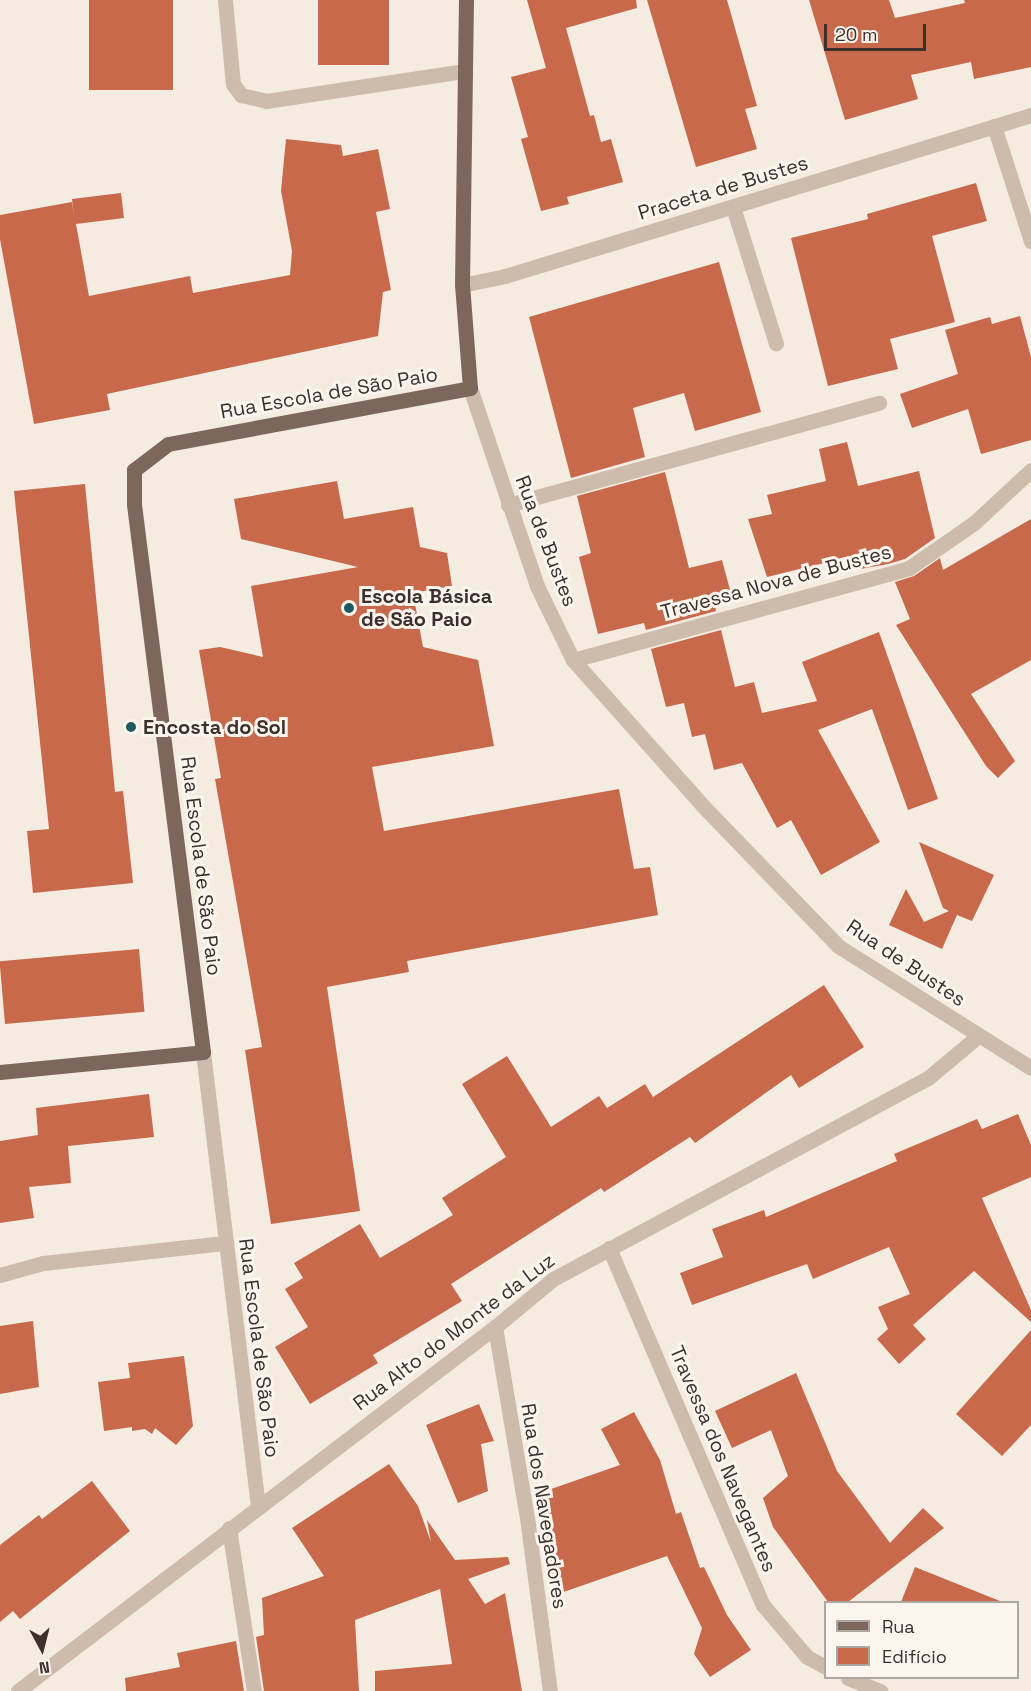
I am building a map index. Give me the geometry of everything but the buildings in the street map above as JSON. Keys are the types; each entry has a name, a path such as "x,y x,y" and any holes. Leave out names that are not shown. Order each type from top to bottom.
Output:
{"main road":[{"name":"Rua de Bustes","path":"466,0 462,285 470,388"},
{"name":"Rua Escola de São Paio","path":"203,1052 134,504 134,470 168,444 470,388"},
{"path":"0,1072 203,1052"}],"street":[{"path":"225,0 233,84 241,96 266,101 465,71"},
{"name":"Praceta de Bustes","path":"462,285 505,276 1031,115"},
{"path":"994,126 1031,241"},
{"path":"733,207 776,344"},
{"name":"Rua de Bustes","path":"470,388 508,506 537,586 573,660 704,806 838,946 1031,1068"},
{"path":"508,506 879,403"},
{"name":"Travessa Nova de Bustes","path":"573,660 909,568 974,523 1031,470"},
{"name":"Rua Alto do Monte da Luz","path":"18,1691 495,1327 553,1279 928,1078 978,1036"},
{"name":"Rua Escola de São Paio","path":"203,1052 224,1243 258,1507"},
{"path":"0,1275 43,1263 224,1243"},
{"name":"Travessa dos Navegantes","path":"609,1248 763,1605 807,1658 824,1666"},
{"name":"Rua dos Navegadores","path":"495,1327 528,1526 549,1691"},
{"path":"229,1528 254,1691"},
{"path":"853,1679 881,1691"}],"place":[{"name":"Escola Básica de São Paio","path":"349,608"},
{"name":"Encosta do Sol","path":"131,727"}]}
